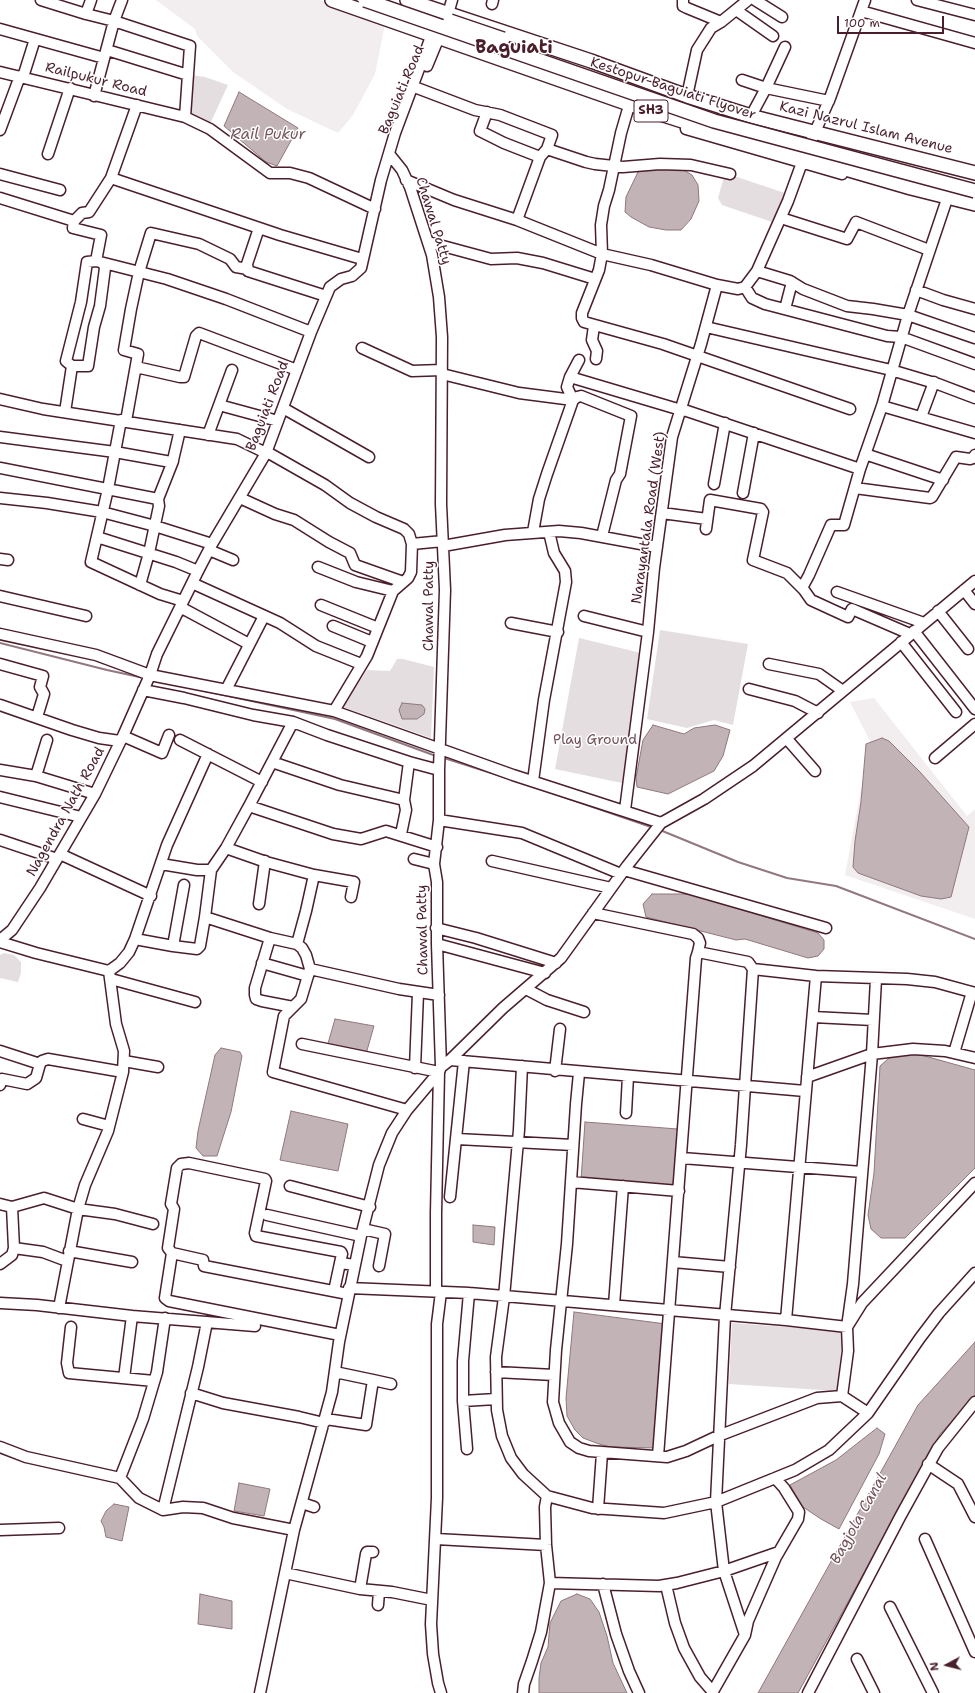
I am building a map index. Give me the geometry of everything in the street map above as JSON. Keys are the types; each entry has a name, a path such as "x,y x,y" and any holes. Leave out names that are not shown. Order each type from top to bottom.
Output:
{"main road":[{"name":"SH3","path":"332,0 778,153 975,204"},
{"name":"Kestopur-Baguiati Flyover","path":"365,0 714,121 975,191"},
{"name":"Kestopur-Baguiati Flyover","path":"390,0 714,112 760,126 975,183"},
{"name":"Kazi Nazrul Islam Avenue","path":"407,0 591,61 687,96 751,116 975,173"},
{"path":"778,153 786,125"}],"street":[{"path":"41,0 114,21 190,46 185,118"},
{"path":"86,14 91,0"},
{"path":"94,96 114,21 122,0"},
{"path":"448,14 452,0"},
{"path":"684,0 683,6 721,22"},
{"path":"687,96 697,50 711,28 721,22 748,0"},
{"path":"755,0 782,17"},
{"path":"406,180 454,200 517,220 602,254 651,265 717,285 738,289 745,287 757,271 781,218 803,160 829,101 865,0"},
{"path":"917,0 975,15"},
{"path":"736,10 773,36"},
{"path":"861,11 975,42"},
{"path":"0,29 35,39 105,54 188,75"},
{"name":"Baguiati Road","path":"143,690 150,676 157,654 198,571 266,452 296,370 330,287 341,279 352,276 361,268 381,180 436,35"},
{"name":"Baguiati Road","path":"390,155 395,133 436,35"},
{"path":"0,130 22,77 35,39"},
{"path":"751,116 785,47"},
{"name":"Railpukur Road","path":"0,72 70,88 94,96 137,105 185,118 210,129 270,173 290,173 309,178 375,209"},
{"path":"559,79 564,87 704,135 778,153"},
{"path":"742,80 766,88 829,101"},
{"path":"48,154 70,88"},
{"path":"417,88 475,110 500,115 552,135 543,153 517,220"},
{"path":"137,105 112,178 89,212 82,212 74,221 73,228 100,235 100,262 105,268 100,306 94,327 88,366 72,366 66,361 81,302 87,262 100,262 190,286 311,332"},
{"path":"628,109 621,133 601,225 602,254 582,318 584,322 594,326 640,336 850,409"},
{"path":"487,112 480,131 504,143 543,153 614,166 630,167 660,164 691,166 730,174"},
{"name":"Chawal Patty","path":"390,155 402,170 428,242 439,297 442,337 441,504 445,590 439,768 440,820 434,864 437,882 436,944 439,995 440,1070 436,1213 438,1291 438,1439 436,1539 431,1624 432,1654 441,1693"},
{"path":"803,160 946,202 975,209"},
{"path":"0,174 60,190"},
{"path":"112,178 260,228 362,259"},
{"path":"0,198 74,221"},
{"path":"802,588 830,525 844,525 860,469 882,406 901,337 946,202"},
{"path":"781,218 848,239 856,222 929,250"},
{"path":"248,269 247,264 260,228"},
{"path":"249,644 182,604 91,562 115,452 124,421 136,367 138,354 124,350 130,309 151,233 198,244 230,259 236,267 248,269 252,272 326,296"},
{"path":"428,242 491,259 517,258 543,263 595,280"},
{"path":"757,271 792,282 803,289 847,306 873,308 908,315 975,338"},
{"path":"785,309 792,282"},
{"name":"Narayantala Road (West)","path":"625,810 672,437 698,356 717,285"},
{"path":"745,287 752,298 757,301 887,336 901,337 975,364"},
{"path":"916,290 943,300 975,309"},
{"path":"594,326 592,340 597,351 596,359"},
{"path":"706,327 891,370 934,382 975,398"},
{"path":"136,367 184,377 196,336 199,333 296,370"},
{"path":"362,348 412,371 442,372 515,392 573,400"},
{"path":"573,400 567,387 570,377 579,360"},
{"path":"65,412 72,366"},
{"path":"208,435 232,370"},
{"path":"570,377 681,409 860,469"},
{"path":"921,417 934,382"},
{"path":"533,532 543,486 573,400 581,396 631,416 620,474 616,480 602,536"},
{"path":"0,399 43,409 237,439 266,452 326,485 350,503 376,517 404,529 409,534 412,544 411,572 408,578 393,592 372,642 334,711"},
{"path":"219,404 278,422"},
{"path":"882,406 975,434"},
{"path":"283,408 369,457"},
{"path":"714,484 725,424"},
{"path":"140,585 150,553 159,506 158,499 173,461 180,430"},
{"path":"743,493 754,433"},
{"path":"0,437 173,461"},
{"path":"865,454 943,480"},
{"path":"855,488 930,498 943,480 956,457 970,459 975,455"},
{"path":"0,468 158,499"},
{"path":"0,498 47,503 102,512 155,526 211,547 233,560"},
{"path":"240,498 275,514 294,520 350,553 355,564 403,582"},
{"path":"662,513 706,524 710,500 762,510 753,560 787,573 802,588 811,600 848,617 852,609 912,633 975,709"},
{"path":"412,544 443,543 533,532 549,532 581,533 657,547"},
{"path":"533,781 544,700 558,632 566,582 565,571 554,553 549,532"},
{"path":"97,537 150,553 198,571"},
{"path":"318,567 356,582 393,592"},
{"path":"260,1693 294,1530 325,1421 335,1372 340,1335 362,1232 370,1207 380,1165 392,1133 407,1110 440,1070 503,1008 561,958 622,872 661,823 704,799 753,766 975,581"},
{"path":"192,583 289,628 316,646 361,664"},
{"path":"964,590 975,604"},
{"path":"837,592 924,623"},
{"path":"0,596 86,616"},
{"path":"321,605 378,628"},
{"path":"938,611 968,649"},
{"path":"226,690 264,616"},
{"path":"584,616 648,632"},
{"path":"511,623 558,632"},
{"path":"333,626 372,642"},
{"path":"0,634 96,655 150,676 334,711 533,781 661,823"},
{"path":"901,642 956,712"},
{"path":"0,664 43,676 40,687 44,694 37,717"},
{"path":"769,664 819,674 843,692"},
{"path":"750,689 794,701 818,713"},
{"path":"143,690 184,698 253,715 293,722 327,735 409,762 439,768"},
{"name":"Nagendra Nath Road","path":"0,941 12,930 40,888 95,794 143,690"},
{"path":"0,705 86,734 122,738 162,753 169,735"},
{"path":"135,939 195,949 199,948 205,917 210,870 226,848 293,722"},
{"path":"935,758 975,724"},
{"path":"787,739 815,771"},
{"path":"36,776 47,740"},
{"path":"180,740 262,782"},
{"path":"59,1308 78,1209 85,1185 109,1126 123,1072 124,1051 116,1024 110,975 129,952 135,939 167,846 208,754"},
{"path":"272,762 340,785 404,800"},
{"path":"400,834 406,810 404,800 409,762"},
{"path":"0,770 36,776 95,794"},
{"path":"0,797 81,818"},
{"path":"249,806 333,834 361,839 386,831 400,834 437,847"},
{"path":"440,820 522,833 622,872 826,928"},
{"path":"0,840 59,857 151,896"},
{"path":"226,848 265,861 314,874 354,882 351,897"},
{"path":"414,860 434,864"},
{"path":"259,904 265,861"},
{"path":"492,861 611,888"},
{"path":"161,864 197,870 210,870"},
{"path":"297,944 314,874"},
{"path":"174,946 184,885"},
{"path":"593,913 693,934 698,938 700,943 696,958 682,1158 658,1456"},
{"path":"205,917 270,938 297,944 306,954 309,973 301,999 284,1016 273,1072 407,1110"},
{"path":"436,928 476,938 556,963"},
{"path":"270,938 255,988 256,999 293,1007"},
{"path":"0,941 195,1002"},
{"path":"436,944 545,973"},
{"path":"698,952 748,962 753,969 740,1162 725,1316 716,1502 724,1571 745,1635"},
{"path":"262,963 418,993 439,995"},
{"path":"753,969 816,976 907,979 935,982 974,992 954,1053"},
{"path":"786,1320 791,1246 800,1167 805,1091 816,976"},
{"path":"842,1396 848,1350 847,1327 853,1284 872,1054 876,979"},
{"path":"526,989 547,1000 584,1012"},
{"path":"415,1068 418,993"},
{"path":"812,1017 873,1020"},
{"path":"555,1071 560,1029"},
{"path":"302,1044 415,1068 440,1070"},
{"path":"807,1077 872,1054 914,1049 945,1051 975,1058"},
{"path":"0,1051 40,1064"},
{"path":"0,1085 2,1079 27,1084 36,1078 42,1061 48,1059 123,1072"},
{"path":"450,1060 522,1066 555,1071 687,1080 745,1087 805,1091"},
{"path":"124,1061 158,1067"},
{"path":"450,1197 464,1061"},
{"path":"522,1066 518,1142 504,1297 496,1357 496,1399 502,1436 511,1458 523,1474 547,1496 598,1509 664,1513 716,1502 795,1470 829,1450 868,1413 920,1338 975,1273"},
{"path":"579,1073 567,1244 554,1375 553,1402 559,1424 570,1442 589,1452 666,1457 686,1451 718,1436 817,1398 842,1396 868,1413"},
{"path":"626,1112 628,1076"},
{"path":"83,1119 109,1126"},
{"path":"457,1139 573,1145"},
{"path":"682,1158 862,1172"},
{"path":"334,1291 342,1254 341,1252 256,1235 266,1181 265,1179 189,1164 181,1164 177,1168 171,1204 174,1209 168,1248 172,1253 203,1260 204,1266 334,1291 438,1291 469,1293 786,1320 847,1327"},
{"path":"571,1182 679,1191"},
{"path":"847,1327 862,1303 975,1183"},
{"path":"290,1186 370,1207"},
{"path":"614,1305 623,1186"},
{"path":"0,1204 12,1207 44,1198 78,1209 114,1214 153,1224"},
{"path":"0,1264 12,1255 14,1248 12,1207"},
{"path":"267,1215 362,1232 385,1234 379,1266"},
{"path":"14,1248 68,1256 132,1262"},
{"path":"172,1253 165,1298 170,1301 340,1335"},
{"path":"673,1262 730,1267"},
{"path":"340,1263 355,1265"},
{"path":"467,1449 463,1401 463,1362 469,1293"},
{"path":"0,1303 255,1326"},
{"path":"124,1378 132,1316"},
{"path":"120,1478 143,1419 157,1372 165,1318"},
{"path":"163,1510 198,1367 207,1322"},
{"path":"71,1327 67,1363 68,1373 154,1381"},
{"path":"335,1372 391,1384"},
{"path":"496,1372 554,1375"},
{"path":"191,1393 223,1403 299,1417 366,1425 373,1380"},
{"path":"463,1401 496,1399"},
{"path":"808,1693 928,1464 948,1434 975,1402"},
{"path":"0,1447 26,1457 120,1478 139,1498 163,1510 183,1507 203,1508 233,1518 294,1530"},
{"path":"598,1509 602,1452"},
{"path":"928,1464 958,1484 975,1517"},
{"path":"666,1585 675,1623 684,1648 700,1676 713,1692 745,1635 748,1621 779,1552 798,1519 799,1515 784,1488 775,1478"},
{"path":"523,1693 524,1684 541,1632 550,1583 546,1545 545,1507 547,1496"},
{"path":"302,1503 314,1506"},
{"path":"0,1530 59,1528"},
{"path":"436,1539 546,1545"},
{"path":"925,1539 975,1652"},
{"path":"360,1590 366,1554 367,1552 373,1552"},
{"path":"550,1583 666,1585 724,1571 779,1552"},
{"path":"286,1573 360,1590 392,1592 432,1600"},
{"path":"603,1584 616,1634 629,1671 639,1693"},
{"path":"378,1605 379,1591"},
{"path":"890,1606 933,1693"},
{"path":"857,1659 874,1693"}],"shaded area":[{"path":"156,0 320,0 385,24 375,74 353,115 338,133 287,109 233,72 197,36 195,29"},
{"path":"874,698 967,816 975,809 975,919 845,875 870,741 850,702"}],"green space":[{"path":"192,75 205,77 228,85 210,124 190,114"},
{"path":"725,173 785,193 772,222 722,205 718,198"},
{"path":"660,630 748,644 733,725 714,720 687,728 647,719"},
{"name":"Play Ground","path":"579,638 641,653 622,783 555,769"},
{"path":"397,659 403,659 434,667 431,738 343,707 367,670 390,671"},
{"path":"4,953 14,955 21,962 21,973 18,982 0,978 0,955"},
{"path":"732,1323 843,1331 837,1391 729,1384"}],"water":[{"name":"Rail Pukur","path":"239,92 298,128 277,166 266,162 224,126"},
{"path":"648,166 682,169 692,175 698,185 699,201 691,219 681,230 666,230 649,227 625,212 626,197 638,172"},
{"path":"402,703 422,705 425,709 424,714 417,719 402,719 399,710"},
{"path":"653,725 684,734 694,728 715,725 730,730 723,756 714,771 668,794 637,787 636,778 643,740"},
{"path":"882,738 889,741 920,772 969,827 951,897 941,899 921,896 858,873 853,867 866,744"},
{"path":"652,894 690,894 818,933 824,940 824,949 818,956 808,958 745,939 736,940 646,917 643,904"},
{"path":"335,1019 374,1026 366,1054 327,1047"},
{"path":"221,1048 240,1052 242,1056 231,1112 217,1156 203,1156 196,1148 198,1131 215,1055"},
{"path":"914,1053 975,1070 975,1168 905,1238 881,1238 871,1229 868,1215 874,1173 880,1066 889,1058"},
{"path":"291,1111 348,1124 338,1171 280,1160"},
{"path":"585,1122 678,1129 673,1186 581,1180"},
{"path":"473,1225 495,1227 494,1245 473,1242"},
{"path":"574,1312 666,1324 657,1448 610,1447 583,1438 575,1430 567,1416 566,1398"},
{"name":"Bagjola Canal","path":"975,1342 975,1396 940,1434 798,1693 758,1693 918,1405"},
{"path":"877,1428 885,1434 879,1454 839,1529 803,1507 790,1485 836,1460"},
{"path":"239,1483 270,1489 264,1516 234,1511"},
{"path":"114,1504 129,1507 122,1541 106,1537 101,1521 106,1511"},
{"path":"200,1594 232,1601 232,1629 198,1624"},
{"path":"577,1594 590,1599 599,1612 607,1636 613,1663 627,1693 539,1693 541,1663 548,1647 550,1623 561,1601"}],"waterway":[{"path":"0,643 144,678"},
{"path":"182,686 335,719 436,756"},
{"path":"444,758 510,779"},
{"path":"552,793 654,828"},
{"path":"660,830 738,862 787,878 836,886 975,939"}],"district":[{"name":"Baguiati","path":"514,48"}]}
